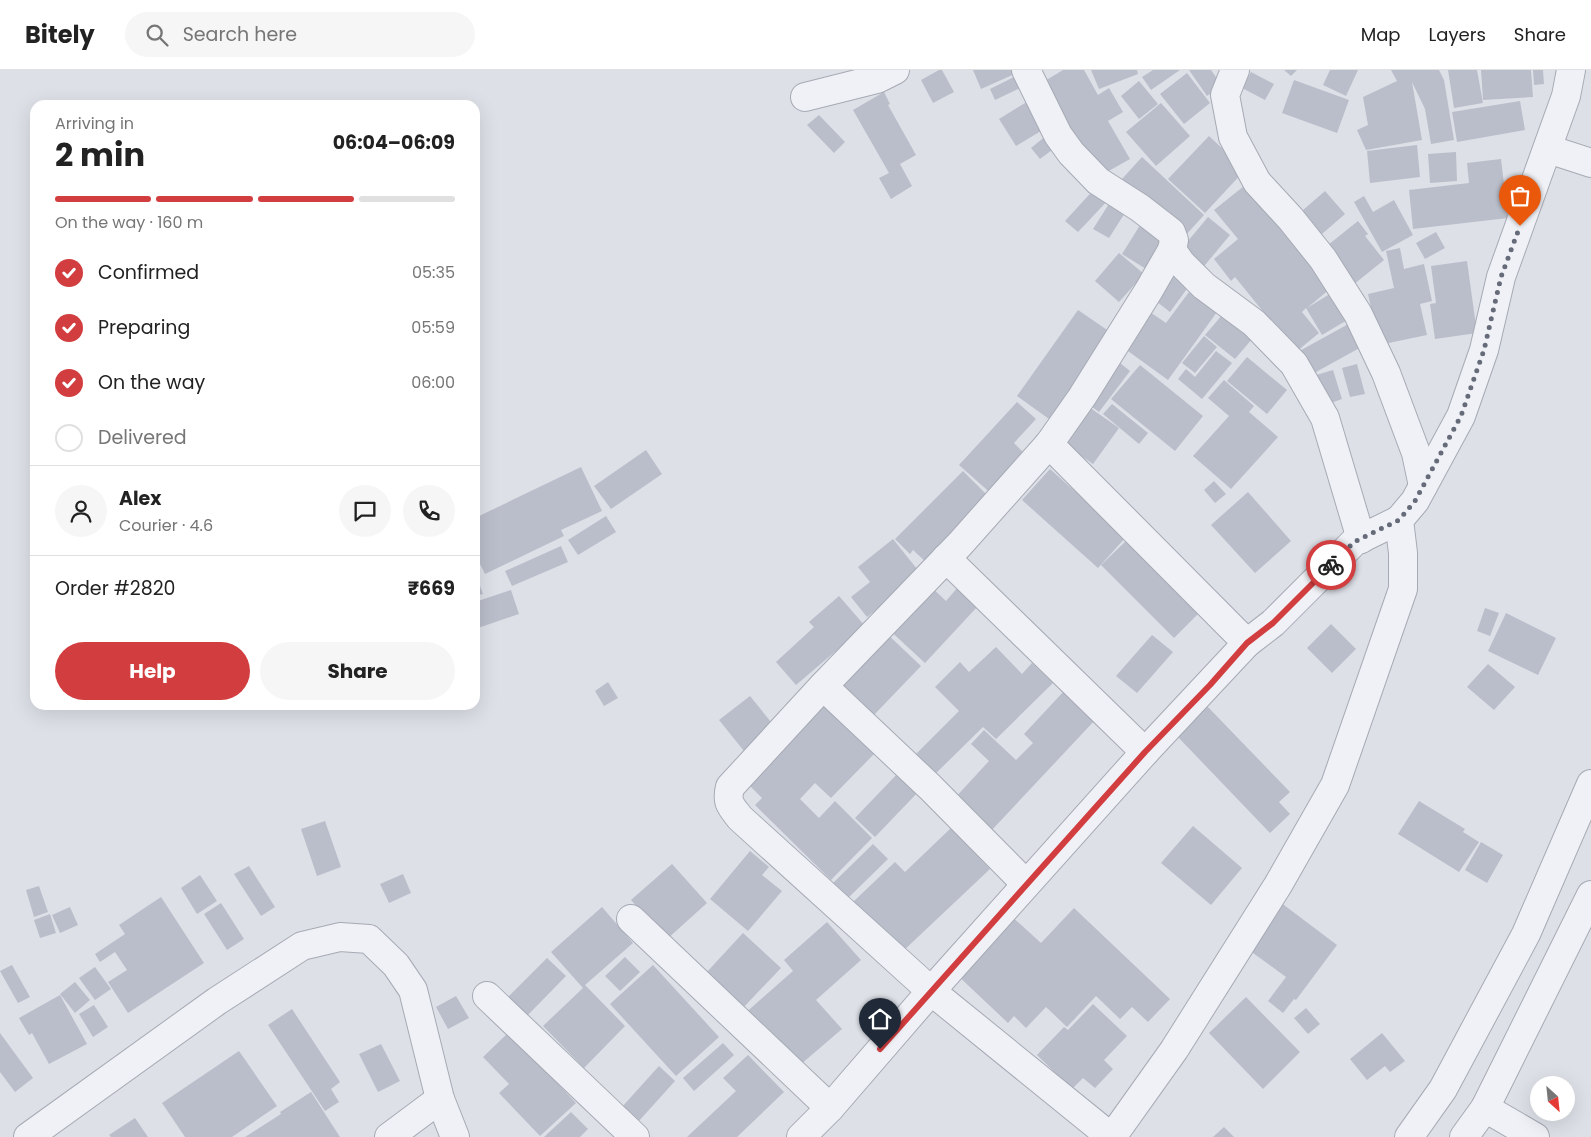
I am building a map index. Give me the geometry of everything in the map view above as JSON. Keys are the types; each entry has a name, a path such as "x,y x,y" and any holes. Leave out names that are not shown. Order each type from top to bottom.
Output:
{"street":[{"path":"1026,70 1058,135 1071,153 1098,181 1140,208 1171,232 1174,240 1172,250 1087,389 1049,444 960,544 822,686 730,787 729,803 740,818 931,990 1112,1137 1174,1050 1278,886 1335,785 1403,589 1403,553 1399,520"},
{"path":"1235,70 1224,95 1233,137 1257,182 1291,219 1323,260 1358,314 1386,373 1416,453 1423,486"},
{"path":"801,1137 830,1108 931,990 1145,752 1210,685 1247,643 1273,623 1354,542 1399,520 1415,501 1461,416 1484,350 1501,277 1566,96 1571,70"},
{"path":"804,97 880,73"},
{"path":"1548,148 1591,163"},
{"path":"1172,250 1181,263 1204,286 1254,323 1294,364 1325,418 1362,539"},
{"path":"1049,444 1247,643"},
{"path":"946,558 1145,752"},
{"path":"822,686 930,787 1026,884"},
{"path":"1409,1137 1443,1089 1526,934 1591,784"},
{"path":"1464,1137 1485,1108 1591,894"},
{"path":"632,919 830,1108"},
{"path":"28,1137 217,1002 302,946 340,937 370,939 396,965 413,990 440,1099 455,1137"},
{"path":"487,996 635,1137"},
{"path":"389,1137 440,1099"},
{"path":"1485,1108 1535,1137"}],"building":[{"path":"942,70 954,92 933,103 921,80"},
{"path":"973,70 1018,70 1019,72 981,89"},
{"path":"1063,70 1084,70 1098,95 1109,88 1123,112 1108,121 1130,159 1098,177 1066,120 1060,124 1038,85"},
{"path":"1091,70 1137,70 1138,74 1099,89"},
{"path":"1153,70 1180,70 1151,90 1142,77"},
{"path":"1189,70 1211,70 1222,86 1207,96"},
{"path":"1284,70 1297,70 1291,76"},
{"path":"1330,70 1358,70 1346,96 1323,85"},
{"path":"1391,70 1439,70 1444,80 1454,140 1431,144 1425,109 1412,82 1422,140 1366,150 1357,130 1368,125 1363,97 1397,81"},
{"path":"1448,70 1477,70 1483,103 1454,108"},
{"path":"1481,70 1531,70 1533,97 1483,100"},
{"path":"1533,70 1543,70 1544,84 1534,85"},
{"path":"1251,72 1274,84 1265,100 1242,88"},
{"path":"1187,73 1210,103 1184,124 1160,94"},
{"path":"1016,76 1022,87 995,100 990,89"},
{"path":"1294,80 1349,100 1337,133 1282,113"},
{"path":"1139,81 1158,104 1139,119 1121,96"},
{"path":"884,92 890,104 888,105 916,155 900,164 912,186 891,199 879,178 889,173 853,110"},
{"path":"1030,100 1046,128 1016,146 999,119"},
{"path":"1520,101 1525,130 1457,142 1452,112"},
{"path":"1161,103 1190,136 1156,166 1126,132"},
{"path":"819,115 845,142 834,153 807,125"},
{"path":"1047,135 1056,147 1040,159 1031,148"},
{"path":"1209,136 1245,170 1205,213 1168,179"},
{"path":"1417,145 1420,177 1370,183 1367,151"},
{"path":"1456,152 1457,181 1430,183 1428,154"},
{"path":"1142,157 1204,215 1184,237 1122,179"},
{"path":"1501,159 1508,218 1413,229 1409,190 1469,183 1467,163"},
{"path":"1249,182 1336,284 1307,308 1333,292 1349,319 1322,335 1306,308 1302,312 1319,333 1296,352 1235,277 1231,281 1214,259 1238,239 1214,210"},
{"path":"1098,185 1111,197 1078,232 1065,221"},
{"path":"1325,191 1345,214 1315,240 1295,217"},
{"path":"1114,196 1130,205 1109,238 1093,229"},
{"path":"1364,196 1373,212 1394,200 1413,235 1382,252 1354,202"},
{"path":"1208,217 1230,235 1200,271 1178,253"},
{"path":"1358,221 1368,234 1365,236 1384,260 1353,285 1323,249"},
{"path":"1142,222 1165,236 1146,269 1122,254"},
{"path":"1436,232 1445,248 1425,259 1416,243"},
{"path":"1400,248 1404,269 1424,264 1432,301 1420,304 1427,335 1379,345 1368,294 1394,288 1386,251"},
{"path":"1119,253 1144,274 1119,302 1095,281"},
{"path":"1467,261 1477,333 1435,339 1430,304 1436,303 1431,266"},
{"path":"1167,269 1189,286 1170,312 1148,295"},
{"path":"1189,292 1217,312 1168,380 1121,346 1147,310 1166,323"},
{"path":"1078,310 1116,336 1056,424 1017,396"},
{"path":"1223,314 1252,339 1235,359 1205,335"},
{"path":"1352,322 1365,345 1307,377 1294,354"},
{"path":"1204,336 1217,347 1195,373 1182,363"},
{"path":"1216,351 1232,363 1202,399 1178,379 1186,369 1195,377"},
{"path":"1247,357 1287,390 1267,414 1227,381"},
{"path":"1115,359 1130,371 1099,412 1084,401"},
{"path":"1357,364 1365,394 1350,397 1342,368"},
{"path":"1140,365 1203,416 1175,451 1111,399"},
{"path":"1333,370 1342,399 1322,406 1313,376"},
{"path":"1224,380 1254,406 1249,412 1278,437 1231,489 1193,456 1229,416 1208,398"},
{"path":"1017,402 1036,419 1014,443 1030,459 995,497 959,465"},
{"path":"1112,404 1148,433 1139,444 1103,414"},
{"path":"1086,405 1119,428 1093,464 1060,441"},
{"path":"646,450 662,474 611,509 594,486"},
{"path":"581,467 602,511 561,530 564,536 485,574 480,564 480,516"},
{"path":"1050,469 1126,537 1098,568 1022,500"},
{"path":"963,471 991,499 927,563 913,550 910,554 895,539"},
{"path":"1214,481 1226,494 1215,503 1204,490"},
{"path":"1248,492 1291,541 1255,573 1211,525"},
{"path":"606,516 616,532 578,555 568,540"},
{"path":"893,539 921,574 867,617 851,597 870,582 858,567"},
{"path":"1126,541 1199,613 1174,638 1101,565"},
{"path":"561,546 568,562 512,586 505,571"},
{"path":"926,582 946,601 958,587 978,606 925,663 885,626"},
{"path":"511,590 519,614 480,627 480,600"},
{"path":"839,596 865,626 796,685 776,662 814,627 809,622"},
{"path":"1485,608 1499,613 1490,636 1477,631"},
{"path":"1506,613 1556,638 1538,675 1488,651"},
{"path":"1331,624 1356,649 1332,673 1307,648"},
{"path":"884,631 921,666 872,717 835,682"},
{"path":"1152,635 1173,652 1137,693 1116,676"},
{"path":"996,647 1022,674 1032,663 1053,683 996,739 983,727 929,780 910,760 959,711 935,687 960,662 969,672"},
{"path":"1488,664 1515,687 1494,710 1467,687"},
{"path":"608,682 618,698 604,706 595,691"},
{"path":"1065,690 1096,719 990,832 954,799 989,761 971,744 984,730 1016,760 1033,743 1024,734"},
{"path":"750,696 775,727 744,751 719,720"},
{"path":"818,700 874,754 831,798 815,783 800,799 819,818 835,801 872,838 831,880 755,805 762,798 742,778"},
{"path":"1207,706 1290,792 1279,802 1290,814 1270,833 1177,736"},
{"path":"900,771 920,790 875,837 855,818"},
{"path":"1419,801 1465,829 1463,832 1479,842 1459,872 1398,834"},
{"path":"325,821 341,867 317,876 301,829"},
{"path":"1193,826 1242,868 1211,905 1161,863"},
{"path":"951,828 990,869 901,953 853,902 895,862 905,872"},
{"path":"1481,842 1503,855 1487,883 1465,870"},
{"path":"873,844 888,859 847,899 832,884"},
{"path":"750,851 769,867 762,875 782,891 748,931 710,899"},
{"path":"672,864 707,903 666,940 631,900"},
{"path":"249,866 275,907 261,916 234,874"},
{"path":"403,874 411,893 389,903 380,884"},
{"path":"200,875 217,901 197,914 181,888"},
{"path":"39,886 48,912 34,917 26,890"},
{"path":"161,897 204,963 128,1013 108,982 127,970 115,952 100,962 95,954 125,934 119,925"},
{"path":"1276,899 1337,945 1296,1000 1294,999 1283,1013 1268,1001 1286,977 1242,945"},
{"path":"221,903 244,939 227,950 204,914"},
{"path":"70,907 78,925 60,933 52,915"},
{"path":"602,907 633,943 585,985 625,1026 584,1068 543,1026 583,988 551,952"},
{"path":"1074,908 1170,999 1148,1022 1132,1007 1120,1019 1096,996 1067,1027 1046,1007 1026,1028 1014,1016 1008,1023 954,972 1009,914 1041,943"},
{"path":"50,914 56,933 40,938 34,920"},
{"path":"827,922 861,960 816,1000 842,1029 793,1071 743,1015 793,971 784,960"},
{"path":"743,933 781,968 742,1009 705,974"},
{"path":"625,957 640,972 620,991 605,976"},
{"path":"547,958 566,976 524,1019 505,1000"},
{"path":"12,965 30,997 18,1003 0,971"},
{"path":"653,965 719,1037 676,1076 610,1004"},
{"path":"95,967 111,989 95,1000 79,978"},
{"path":"75,982 90,1000 75,1013 60,994"},
{"path":"60,995 87,1044 49,1064 32,1033 29,1035 19,1018"},
{"path":"456,996 469,1018 448,1029 436,1007"},
{"path":"1246,997 1300,1052 1263,1089 1209,1033"},
{"path":"1093,1004 1127,1036 1104,1060 1113,1069 1095,1088 1083,1078 1072,1089 1037,1055 1064,1027 1068,1030"},
{"path":"94,1005 108,1027 93,1037 79,1014"},
{"path":"1306,1008 1320,1024 1308,1034 1294,1018"},
{"path":"292,1009 340,1082 331,1089 339,1102 325,1111 268,1025"},
{"path":"509,1032 576,1103 540,1136 499,1093 509,1084 483,1057"},
{"path":"0,1033 33,1078 15,1092 0,1072"},
{"path":"1382,1033 1405,1061 1390,1072 1385,1066 1367,1080 1350,1059"},
{"path":"723,1043 734,1055 694,1091 683,1078"},
{"path":"381,1044 400,1081 378,1092 359,1054"},
{"path":"239,1051 277,1106 232,1137 185,1137 162,1103"},
{"path":"748,1055 784,1092 737,1137 687,1137 736,1091 723,1078"},
{"path":"659,1066 675,1081 638,1122 622,1107"},
{"path":"311,1092 340,1137 245,1137 281,1114 280,1112"},
{"path":"571,1112 588,1129 580,1137 544,1137"},
{"path":"135,1118 148,1137 111,1137 109,1135"},
{"path":"1224,1127 1234,1137 1213,1137"}],"way so far":[{"path":"1331,565 1354,542 1399,520 1415,501 1461,416 1484,350 1501,277 1520,226"}],"route":[{"path":"880,1049 1145,752 1210,685 1247,643 1273,623 1331,565"}]}
